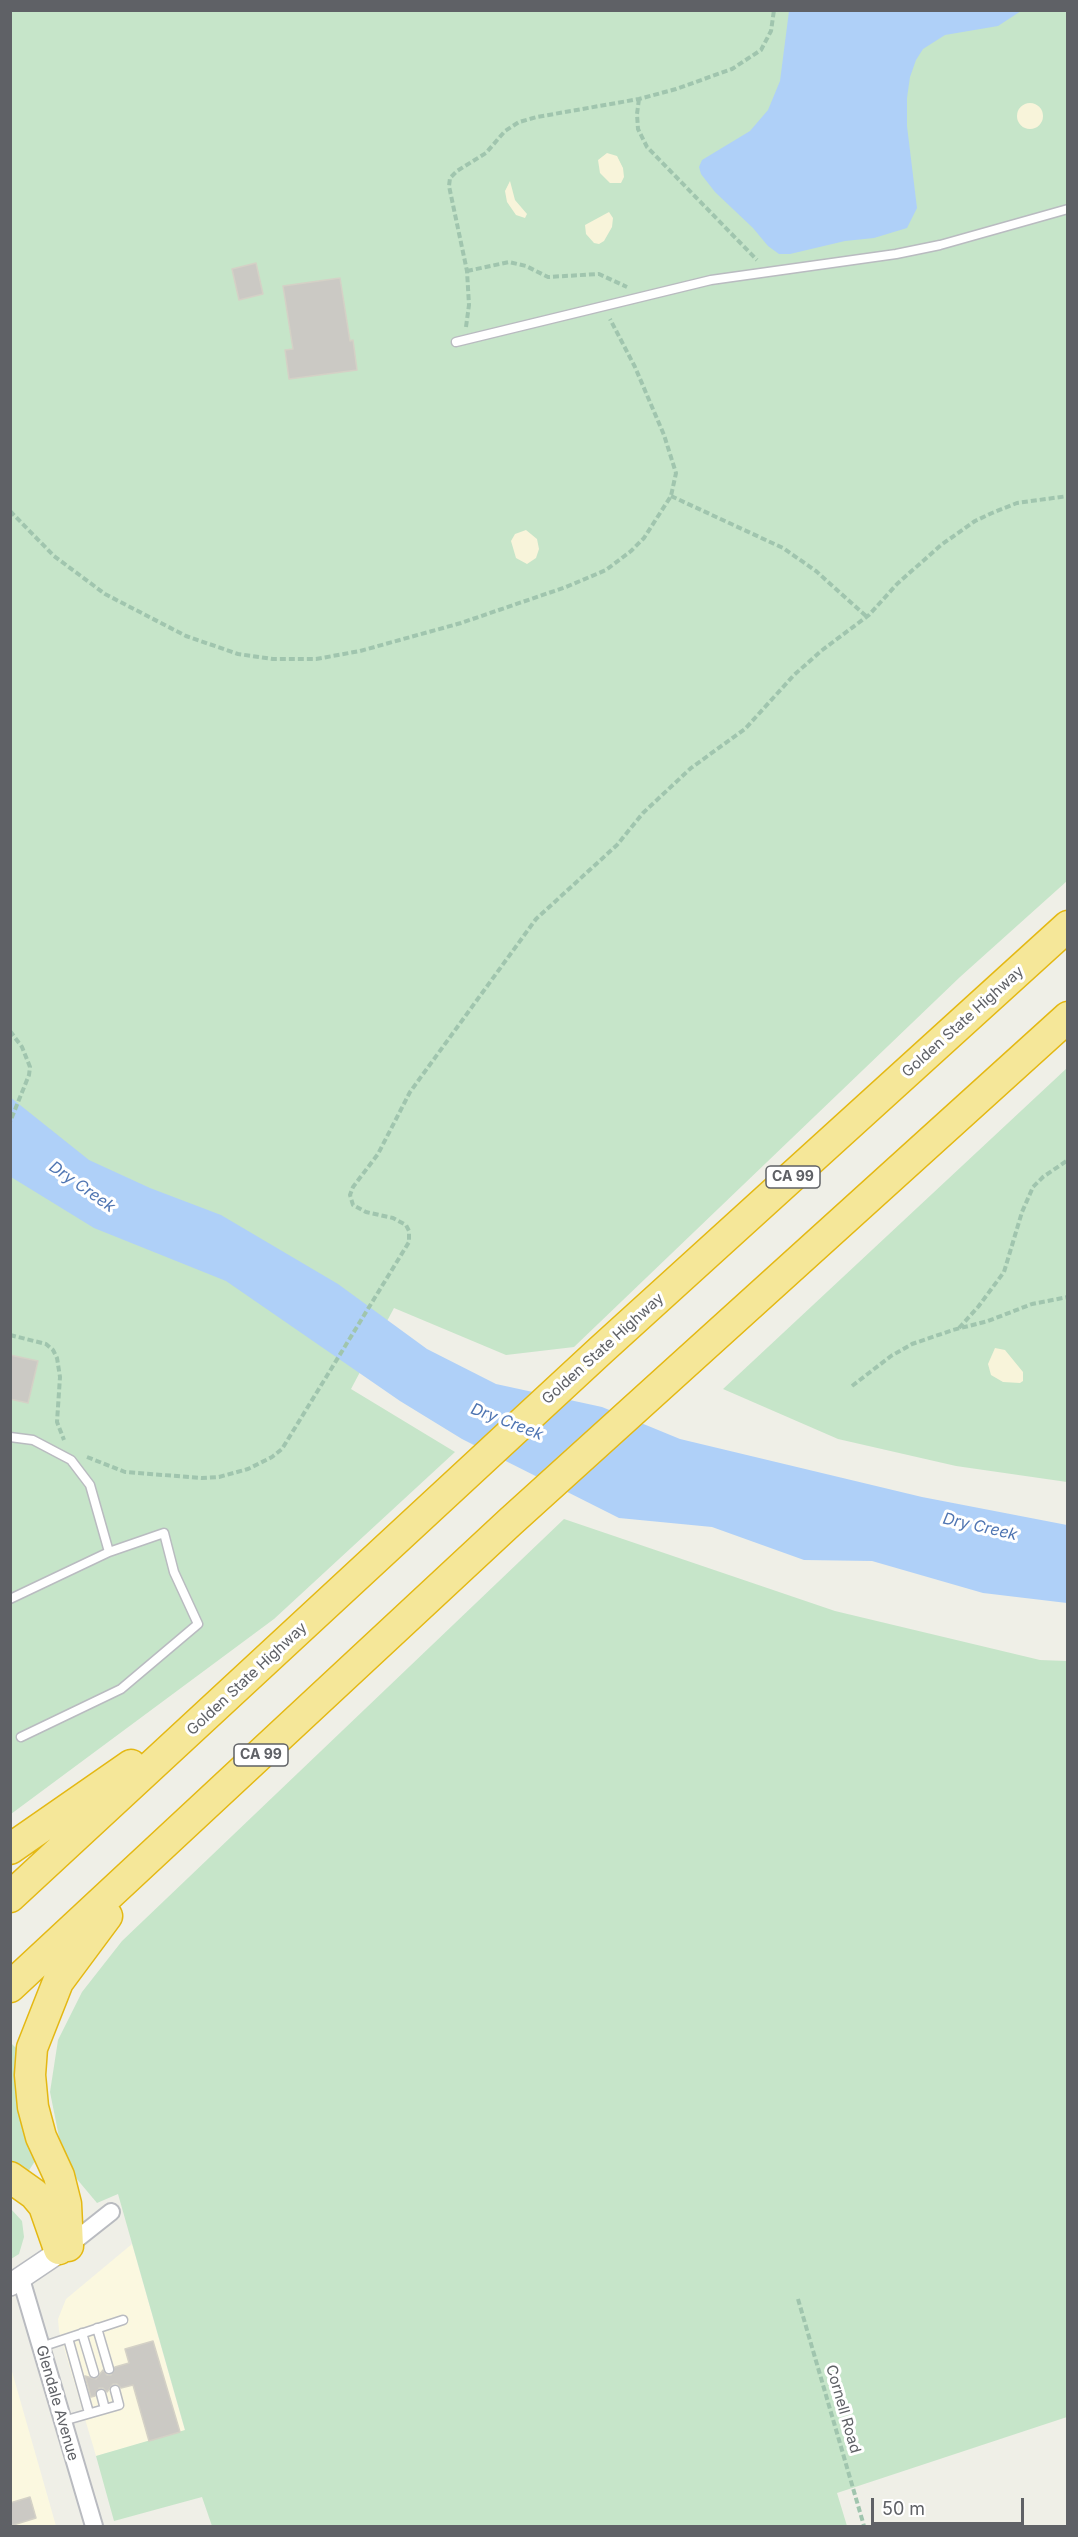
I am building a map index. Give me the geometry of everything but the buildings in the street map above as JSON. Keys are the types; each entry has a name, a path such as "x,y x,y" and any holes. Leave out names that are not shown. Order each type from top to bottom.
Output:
{"highway":[{"name":"Golden State Highway","path":"10,1898 601,1350 1068,926"},
{"name":"CA 99","path":"10,1987 510,1522 1068,1017"},
{"path":"10,1850 225,1700"},
{"path":"64,2249 64,2195 59,2176 41,2137 33,2107 30,2076 32,2048 58,1982 147,1861"},
{"path":"10,2176 34,2194 44,2206 64,2249"}],"street":[{"path":"16,2282 64,2249 111,2212"},
{"name":"Glendale Avenue","path":"16,2282 41,2347 94,2526"}],"lane":[{"path":"460,341 711,280 896,254 940,245 1068,209"},
{"path":"10,1437 33,1440 71,1460 90,1485 109,1552"},
{"path":"10,1599 109,1552 164,1533 174,1572 198,1624 121,1689 21,1737"},
{"path":"41,2347 123,2320"},
{"path":"97,2328 109,2368"},
{"path":"82,2333 94,2373"},
{"path":"68,2338 89,2413"},
{"path":"63,2421 119,2404 115,2390"},
{"path":"101,2394 105,2409"}],"path":[{"path":"460,341 469,305 467,270 449,186 450,178 468,162 486,153 505,131 519,122 639,99 707,78 752,57 767,41 774,10"},
{"path":"639,99 638,129 647,147 738,238 768,272"},
{"path":"467,270 500,263 518,263 548,277 599,274 633,290 654,294"},
{"path":"10,511 70,569 105,594 186,636 238,654 292,660 344,654 461,623 593,577 606,570 631,551 655,524 671,496 676,473 664,435 635,367 604,307"},
{"path":"671,496 783,548 816,571 867,617"},
{"path":"78,1452 125,1472 219,1477 248,1469 272,1457 290,1439 409,1242 409,1231 399,1221 353,1205 350,1195 353,1187 378,1154 410,1092 543,911 605,857 643,813 690,768 745,729 800,669 867,617 935,550 975,521 1017,503 1068,496"},
{"path":"10,1030 28,1061 28,1075 10,1122"},
{"path":"959,1328 1004,1272 1022,1212 1033,1187 1049,1172 1068,1160"},
{"path":"852,1386 902,1349 925,1339 988,1321 1032,1304 1068,1297"},
{"path":"10,1335 46,1344 53,1350 57,1358 60,1377 57,1422 65,1441 72,1448"},
{"name":"Cornell Road","path":"798,2299 864,2526"}],"shaded area":[{"path":"132,2244 185,2431 96,2456 59,2331 58,2319 66,2299"},
{"path":"11,2368 56,2526 11,2526"}],"green space":[{"path":"11,11 1067,11 1067,881 960,977 574,1347 506,1355 394,1308 351,1389 455,1452 274,1619 11,1814"},
{"path":"1067,1068 1067,1482 956,1466 838,1439 723,1389"},
{"path":"564,1519 835,1611 1040,1660 1067,1661 1067,2417 837,2493 847,2526 212,2526 202,2497 114,2521 96,2456 185,2430 118,2194 97,2203 76,2178 59,2137 50,2092 58,2040 82,1992 122,1941"},
{"path":"10,2042 21,2053 18,2088 22,2128 35,2161 28,2172 11,2165"},
{"path":"11,2209 22,2221 24,2237 19,2254 11,2259"}],"sand":[{"path":"1030,103 1040,106 1043,116 1040,126 1030,129 1020,126 1017,116 1020,106"},
{"path":"607,153 617,156 623,168 624,177 621,183 610,183 600,173 598,160"},
{"path":"510,181 515,200 527,214 525,218 516,215 507,202 505,191"},
{"path":"609,212 613,218 612,227 604,241 599,244 594,243 586,234 585,225"},
{"path":"526,530 537,539 539,549 536,558 527,564 516,558 511,541 515,534"},
{"path":"995,1348 1005,1350 1023,1372 1023,1381 1020,1383 1003,1382 991,1375 988,1364"}],"water":[{"path":"789,11 1021,11 998,26 945,35 923,49 916,60 910,77 907,98 907,126 917,208 907,228 874,238 845,241 790,254 779,254 768,246 753,228 715,192 701,174 699,167 702,160 750,131 768,110 780,81"},
{"name":"Dry Creek","path":"10,1097 89,1160 150,1188 221,1215 338,1284 427,1349 496,1384 602,1407 680,1439 922,1497 1067,1525 1067,1603 983,1593 872,1561 804,1560 712,1527 619,1518 462,1439 400,1401 226,1281 94,1228 11,1177"}]}
